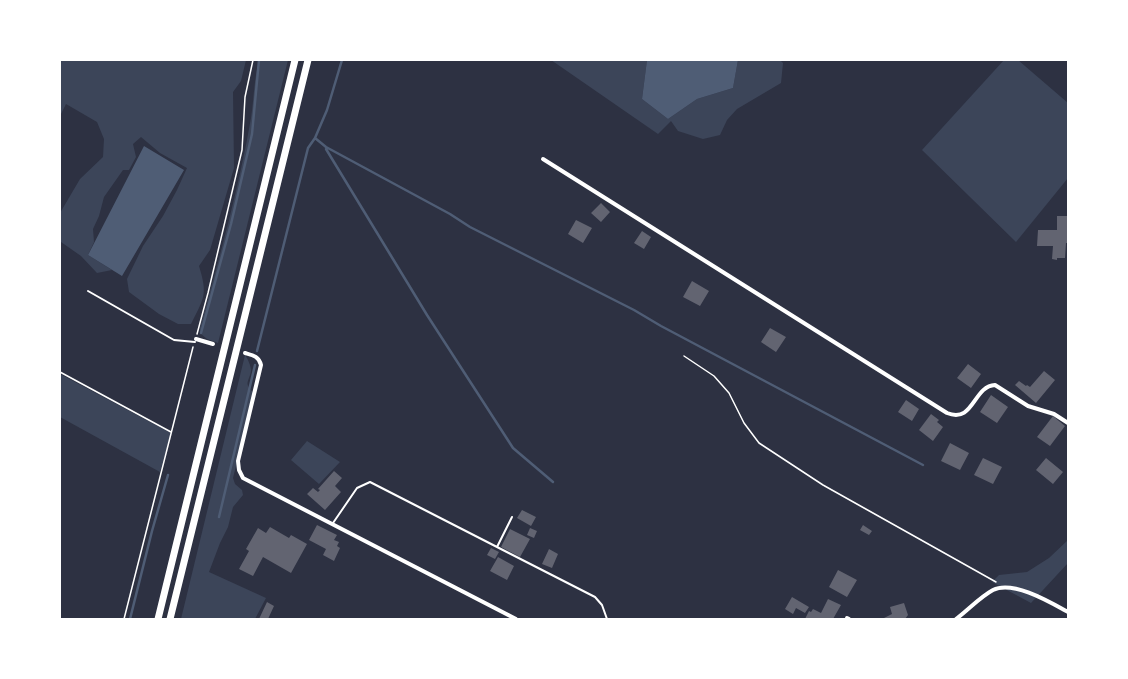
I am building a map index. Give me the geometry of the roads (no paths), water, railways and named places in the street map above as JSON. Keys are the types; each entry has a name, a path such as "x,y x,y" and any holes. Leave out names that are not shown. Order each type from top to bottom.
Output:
{"highway":[{"path":"158,619 295,60"},
{"path":"170,619 308,60"}],"street":[{"path":"543,159 947,413 957,416 964,414 985,389 995,385 1028,406 1054,414 1068,423"},
{"path":"195,341 213,344"},
{"path":"245,353 256,357 260,360 261,365 238,461 240,474 246,480 516,619"},
{"path":"956,619 989,593 1005,587 1014,588 1028,593 1068,612"}],"lane":[{"path":"88,291 174,340 195,341"},
{"path":"332,524 358,488 370,482 595,597 602,605 607,619"},
{"path":"497,547 512,517"}],"waterway":[{"path":"201,333 231,224 252,134 259,60"},
{"path":"342,60 327,110 315,138 326,147 450,214 470,227 634,310 661,326 923,465"},
{"path":"257,351 308,148 315,138"},
{"path":"326,149 427,315 513,448 553,482"},
{"path":"219,517 255,365"},
{"path":"130,619 168,475"}]}
